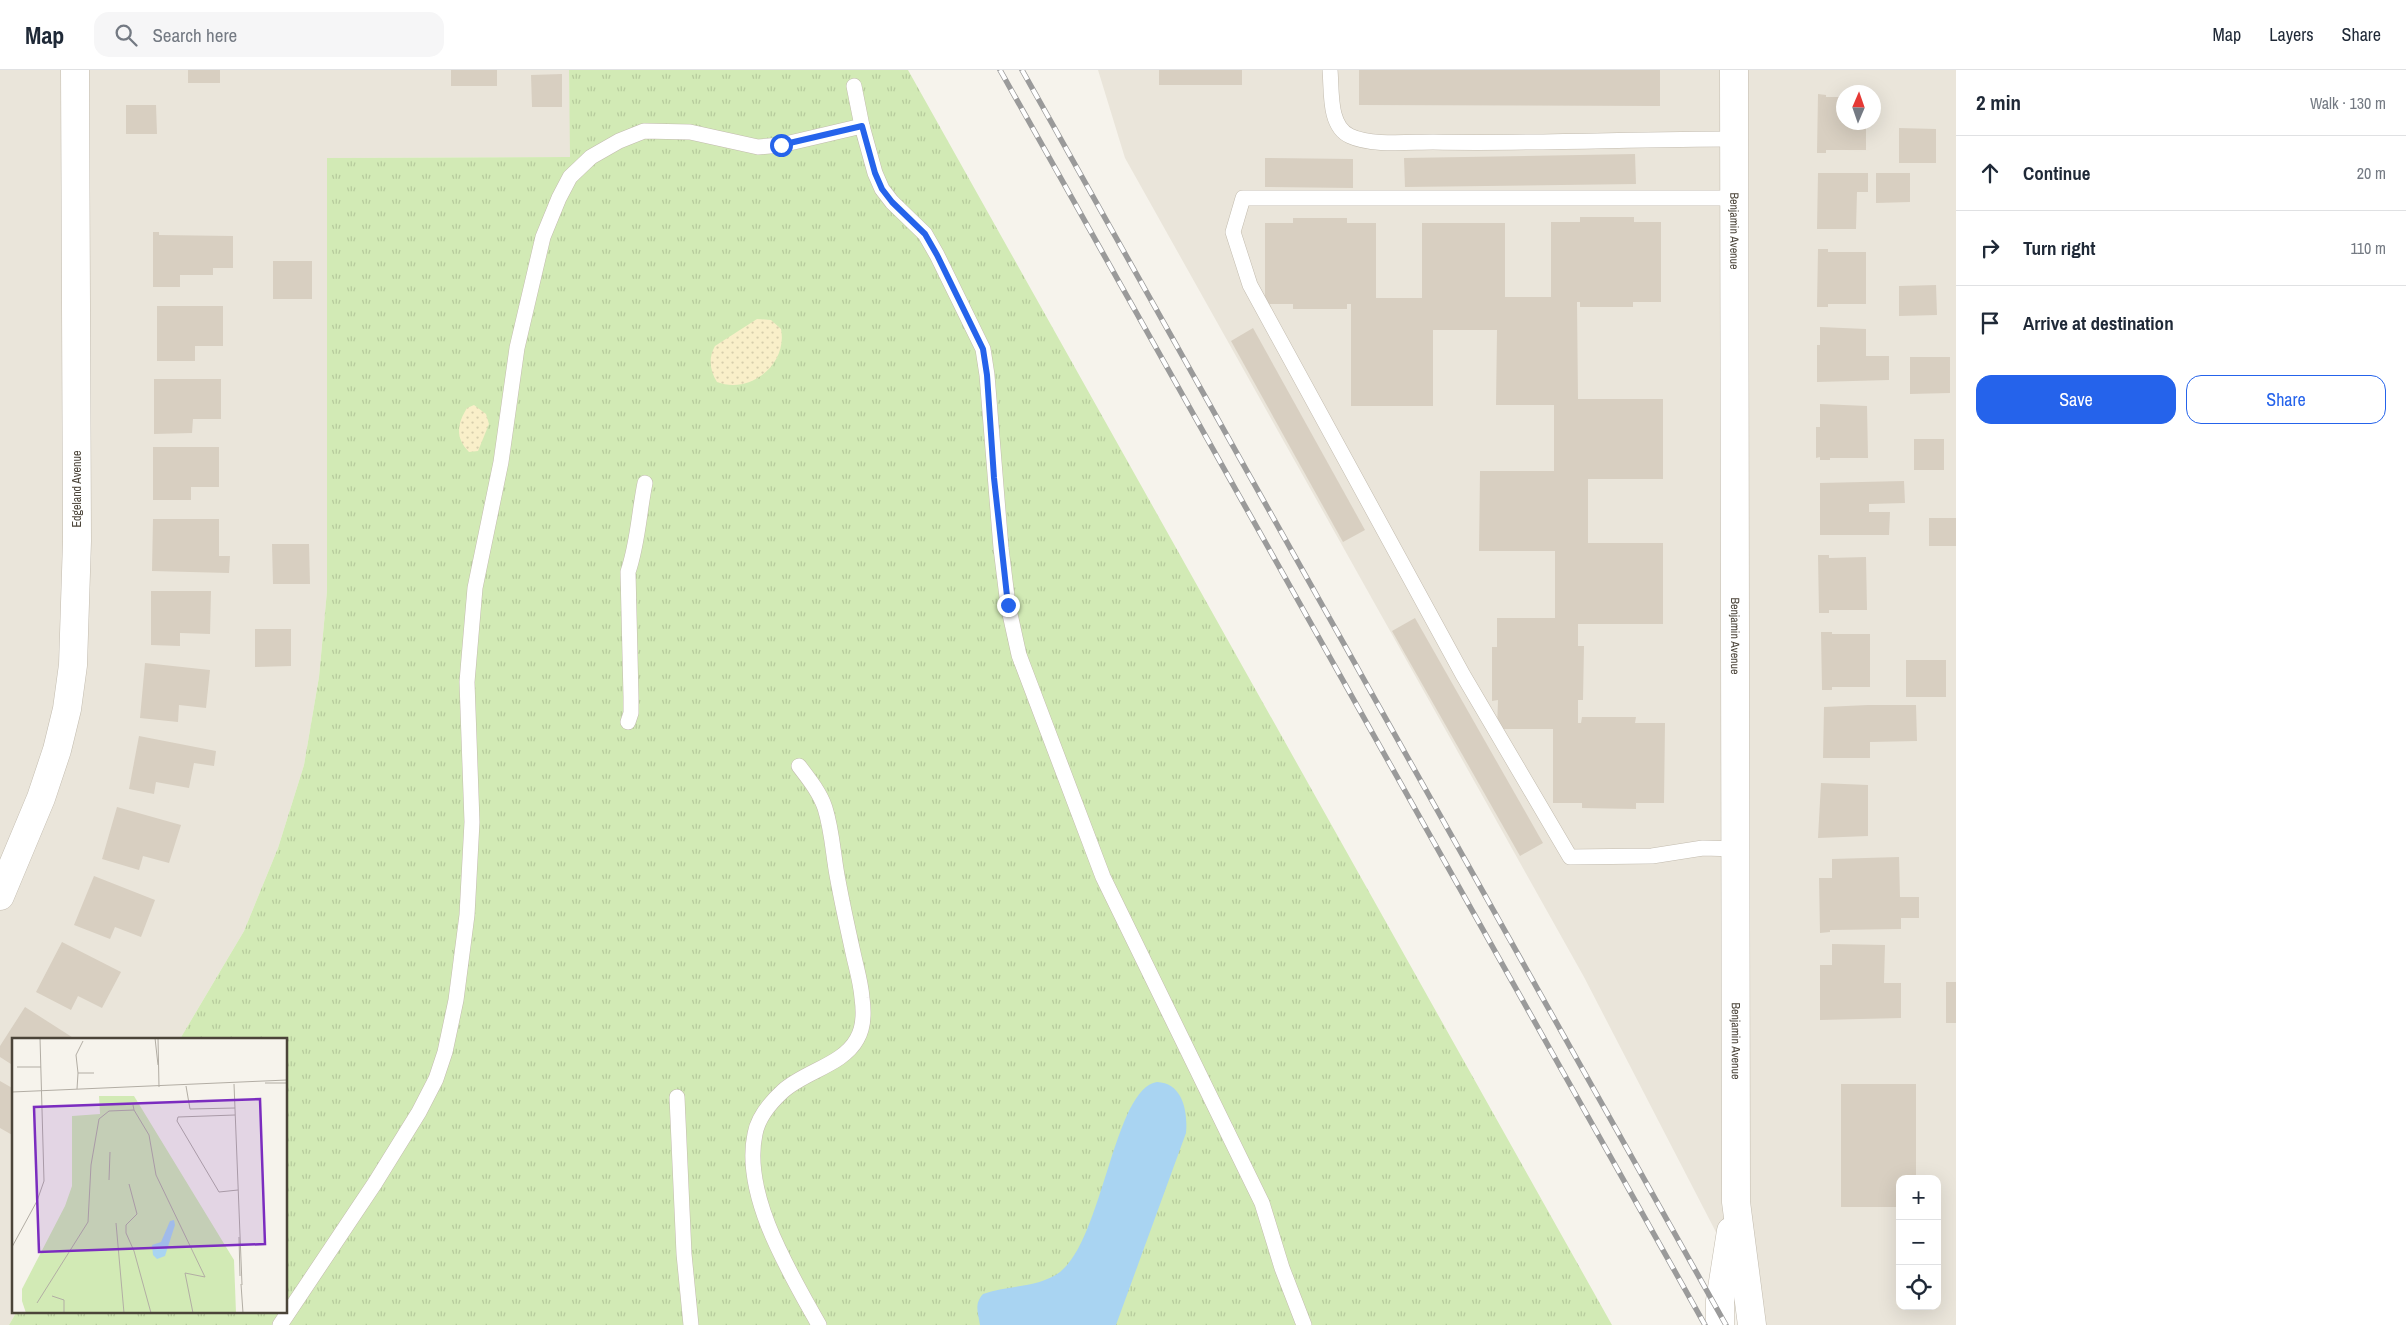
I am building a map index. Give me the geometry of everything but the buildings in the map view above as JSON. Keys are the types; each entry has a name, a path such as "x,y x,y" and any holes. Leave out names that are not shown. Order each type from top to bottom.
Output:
{"street":[{"name":"Edgeland Avenue","path":"0,896 41,798 57,750 67,709 73,665 77,550 75,70"},
{"name":"Benjamin Avenue","path":"1734,70 1737,849 1736,1202 1752,1325"},
{"name":"Benjamin Avenue","path":"1720,1325 1720,1301 1736,1202"}],"lane":[{"path":"1330,70 1333,109 1340,128 1349,136 1369,141 1461,142 1734,139"},
{"path":"854,86 862,126 875,173 882,189 892,202 925,234 983,349 987,375 1001,548 1008,605 1019,655 1104,877 1262,1203 1282,1268 1304,1325"},
{"path":"280,1325 370,1191 419,1112 436,1079 445,1052 456,1000 467,915 472,822 467,682 475,588 501,462 517,348 543,238 559,198 570,177 591,158 619,140 644,131 690,132 758,147 781,145 862,126"},
{"path":"1734,198 1243,198 1233,232 1250,285 1464,674 1570,857 1652,856 1703,848 1737,849"},
{"path":"628,722 631,714 631,697 628,572 634,554 637,523 645,483"},
{"path":"799,766 816,790 826,815 862,996 862,1025 857,1039 850,1049 797,1080 771,1104 761,1116 755,1133 752,1152 757,1190 763,1210 818,1325"},
{"path":"677,1097 684,1254 691,1325"}],"shaded area":[{"path":"0,70 569,70 571,157 327,158 327,591 319,677 304,765 278,848 244,931 181,1038 12,1038 12,1312 16,1312 9,1325 0,1325"},
{"path":"1098,70 1956,70 1956,1325 1764,1325 1584,977 1125,158"}],"green space":[{"path":"569,70 908,70 1612,1325 9,1325 16,1312 288,1312 288,1038 181,1038 244,931 278,848 304,765 319,677 327,591 327,158 570,157"}],"sand":[{"path":"757,319 771,320 781,329 782,342 779,354 773,365 764,374 742,384 730,385 717,382 711,364 711,355 715,346"},
{"path":"474,405 486,414 489,424 478,451 469,452 461,441 459,431 461,420 467,408"}],"water":[{"path":"1157,1082 1173,1087 1182,1100 1186,1116 1186,1133 1116,1325 980,1325 978,1301 983,1294 1033,1284 1052,1277 1060,1272 1075,1255 1087,1229 1119,1136 1130,1110 1142,1091"}],"railway":[{"path":"1000,70 1705,1325"},
{"path":"1022,70 1726,1325"}],"route":[{"path":"781,145 862,126 875,173 882,189 892,202 925,234 937,255 983,349 987,375 994,478 1008,605"}]}
